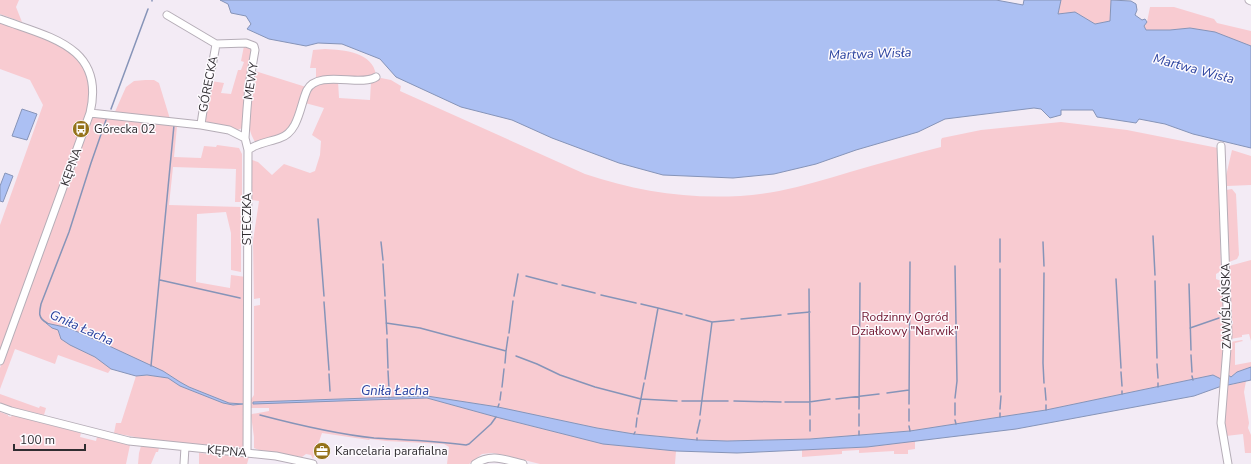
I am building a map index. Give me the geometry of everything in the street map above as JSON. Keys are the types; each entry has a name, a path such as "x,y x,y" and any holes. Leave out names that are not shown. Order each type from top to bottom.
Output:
{"street":[{"path":"167,15 216,44"},
{"name":"KĘPNA","path":"0,19 59,41 67,45 79,55 86,64 92,85 93,98 90,112 0,361"},
{"name":"GÓRECKA","path":"201,125 203,107 216,44"},
{"name":"MEWY","path":"216,44 249,44 255,48 255,57 249,85 245,138"},
{"path":"245,138 248,150 253,146 281,138 288,134 296,121 307,90 313,83 339,79 368,80 376,77"},
{"name":"GÓRECKA","path":"90,112 201,125 229,130 245,138"},
{"name":"ZAWIŚLAŃSKA","path":"1221,146 1228,335 1221,423 1228,464"},
{"name":"STECZKA","path":"247,453 248,150"},
{"name":"KĘPNA","path":"0,407 121,439 276,456 314,464"},
{"path":"184,464 185,447"},
{"path":"475,464 481,460 493,457 523,464"}],"green space":[{"path":"0,0 19,0 16,7 22,22 0,14"},
{"path":"1061,0 1111,0 1110,21 1095,24 1075,12 1058,14"},
{"path":"1150,7 1174,7 1214,19 1217,23 1251,31 1251,46 1190,28 1146,30 1144,27 1147,22"},
{"path":"0,22 49,40 76,56 86,71 90,87 87,115 85,115 0,354 0,225 43,105 30,80 0,69"},
{"path":"244,46 251,46 253,50 242,128 238,130 229,126 207,124 205,120 211,81 224,83 221,93 231,94 238,70 241,70 244,62 241,61"},
{"path":"313,50 341,50 364,57 374,67 376,75 371,78 316,80 316,68 310,68"},
{"path":"255,71 306,87 289,128 283,134 255,142 249,125 248,107"},
{"name":"Rodzinny Ogród Działkowy \"Narwik\"","path":"381,78 391,80 401,86 400,91 585,174 632,187 681,195 755,195 779,191 941,147 942,138 981,130 1061,122 1127,130 1218,148 1221,271 1216,274 1216,279 1221,281 1223,285 1226,334 1221,379 1213,375 1046,410 910,431 810,439 727,441 697,440 634,434 597,428 498,407 427,396 253,402 427,398 603,444 676,451 675,464 540,464 492,453 482,454 469,464 447,464 449,447 444,444 369,440 322,433 313,459 311,455 306,454 302,457 259,450 254,448 251,415 269,411 269,408 251,408 250,401 254,395 254,306 260,305 260,298 254,299 253,241 259,201 252,200 250,198 249,159 258,162 272,175 284,164 310,173 315,171 320,155 321,141 312,135 324,108 305,103 311,92 314,88 321,84 338,81 339,98 370,100 371,82"},
{"path":"154,80 159,83 170,119 114,114 126,87 134,81"},
{"path":"93,117 177,126 174,157 201,158 204,146 216,147 217,145 239,148 242,154 242,202 235,202 236,169 173,167 169,205 241,207 241,272 231,270 231,233 226,212 197,214 196,282 230,288 231,275 246,277 244,448 151,440 114,433 116,423 121,423 136,376 147,375 169,378 180,386 228,404 243,405 242,403 229,403 189,387 163,371 69,328 60,326 58,330 64,340 101,361 111,369 108,373 58,355 55,364 15,349 0,389 0,368"},
{"path":"1232,150 1251,156 1251,185 1227,186 1226,176"},
{"path":"1232,189 1236,194 1239,255 1237,259 1229,262 1226,190"},
{"path":"1251,260 1251,341 1249,334 1230,339 1231,325 1233,324 1233,321 1230,320 1229,266"},
{"path":"1243,341 1235,343 1235,365 1251,362 1251,367 1237,372 1231,377 1227,375 1230,342"},
{"path":"1246,381 1244,392 1249,423 1248,428 1251,435 1251,453 1245,453 1243,434 1226,436 1223,425 1226,386"},
{"path":"0,394 39,408 40,406 46,408 44,415 3,405 0,403"},
{"path":"0,412 11,417 12,415 81,433 80,437 96,441 97,437 130,445 126,464 0,464"},
{"path":"915,441 915,449 908,450 908,454 894,454 894,451 859,453 859,450 842,451 842,454 802,457 802,450 867,447"},
{"path":"141,446 159,448 151,464 138,464"},
{"path":"199,453 249,457 247,464 199,464"}],"water":[{"name":"Martwa Wisła","path":"220,0 996,0 1023,5 1024,0 1061,0 1058,14 1075,12 1095,24 1110,21 1111,0 1131,1 1136,4 1137,10 1135,15 1142,20 1145,19 1147,22 1144,26 1146,30 1190,28 1215,32 1251,46 1251,148 1193,134 1165,124 1139,119 1136,123 1097,117 1093,110 1061,110 1061,115 1050,118 1041,109 1034,108 945,119 918,132 856,150 816,164 774,174 733,178 663,175 619,163 552,138 512,120 461,107 396,77 380,59 342,44 318,43 306,46 269,39 247,29 251,24 246,16 231,13 228,4"},
{"path":"22,109 37,114 27,140 12,136"},
{"path":"5,173 13,176 3,202 0,201 0,186"},
{"name":"Gniła Łacha","path":"46,323 69,328 107,345 163,371 189,387 229,403 243,404 233,405 223,403 180,386 168,378 147,375 136,376 111,369 95,357 61,339 58,330 52,328"},
{"name":"Gniła Łacha","path":"1251,367 1251,380 1219,387 1194,396 1016,429 867,447 737,453 676,451 603,444 427,398 253,404 253,402 427,396 498,407 597,428 634,434 697,440 727,441 810,439 910,431 1046,410 1213,375 1221,379 1228,375 1231,377 1237,372"}],"waterway":[{"name":"Gniła Łacha","path":"111,109 148,9"},
{"name":"Gniła Łacha","path":"47,323 40,315 41,304 69,232 106,120"},
{"path":"151,366 174,125"},
{"path":"318,219 324,296"},
{"path":"1153,236 1155,275"},
{"path":"1000,239 1000,262"},
{"path":"381,242 383,260"},
{"path":"1043,242 1044,266"},
{"path":"909,404 910,262"},
{"path":"383,264 385,296"},
{"path":"955,266 957,381 955,398"},
{"path":"1000,269 1000,392"},
{"path":"1044,273 1044,383"},
{"path":"514,296 518,274"},
{"path":"526,276 557,284"},
{"path":"1116,279 1121,368"},
{"path":"160,280 240,298"},
{"path":"1155,281 1157,358"},
{"path":"859,409 860,283"},
{"path":"1189,284 1191,350"},
{"path":"562,285 595,293"},
{"path":"809,289 810,415"},
{"path":"601,295 636,303"},
{"path":"385,300 387,334"},
{"path":"509,333 513,301"},
{"path":"324,302 329,370"},
{"path":"641,304 658,308"},
{"path":"645,379 658,308 682,314"},
{"path":"788,314 810,312"},
{"path":"686,315 712,322"},
{"path":"741,319 781,315"},
{"path":"1190,328 1219,318"},
{"path":"700,415 712,322 734,320"},
{"path":"386,323 420,328 506,351 505,363"},
{"path":"506,351 508,337"},
{"path":"387,339 388,368"},
{"path":"1191,355 1192,372"},
{"path":"516,356 560,375 595,387 641,399 677,401"},
{"path":"1157,364 1158,378"},
{"path":"502,387 504,369"},
{"path":"388,371 389,389"},
{"path":"1121,372 1122,386"},
{"path":"329,374 330,391"},
{"path":"1192,376 1193,380"},
{"path":"638,414 644,383"},
{"path":"1045,388 1046,400"},
{"path":"887,393 909,390"},
{"path":"500,400 501,392"},
{"name":"Gniła Łacha","path":"389,393 389,398"},
{"path":"836,399 879,394"},
{"path":"1000,409 1001,396"},
{"path":"785,402 809,402 830,399"},
{"path":"682,401 728,401"},
{"path":"734,401 781,402"},
{"path":"955,403 955,415"},
{"path":"1046,405 1046,410"},
{"path":"909,409 909,421"},
{"path":"859,414 859,426"},
{"path":"260,415 317,429 346,434 374,438 466,445 491,424 496,417"},
{"path":"636,427 637,418"},
{"path":"697,433 700,420"},
{"path":"810,420 810,431"},
{"path":"955,420 956,424"},
{"path":"909,426 910,431"}],"place":[{"name":"Górecka 02","path":"81,129"},
{"name":"Kancelaria parafialna","path":"322,451"}]}
